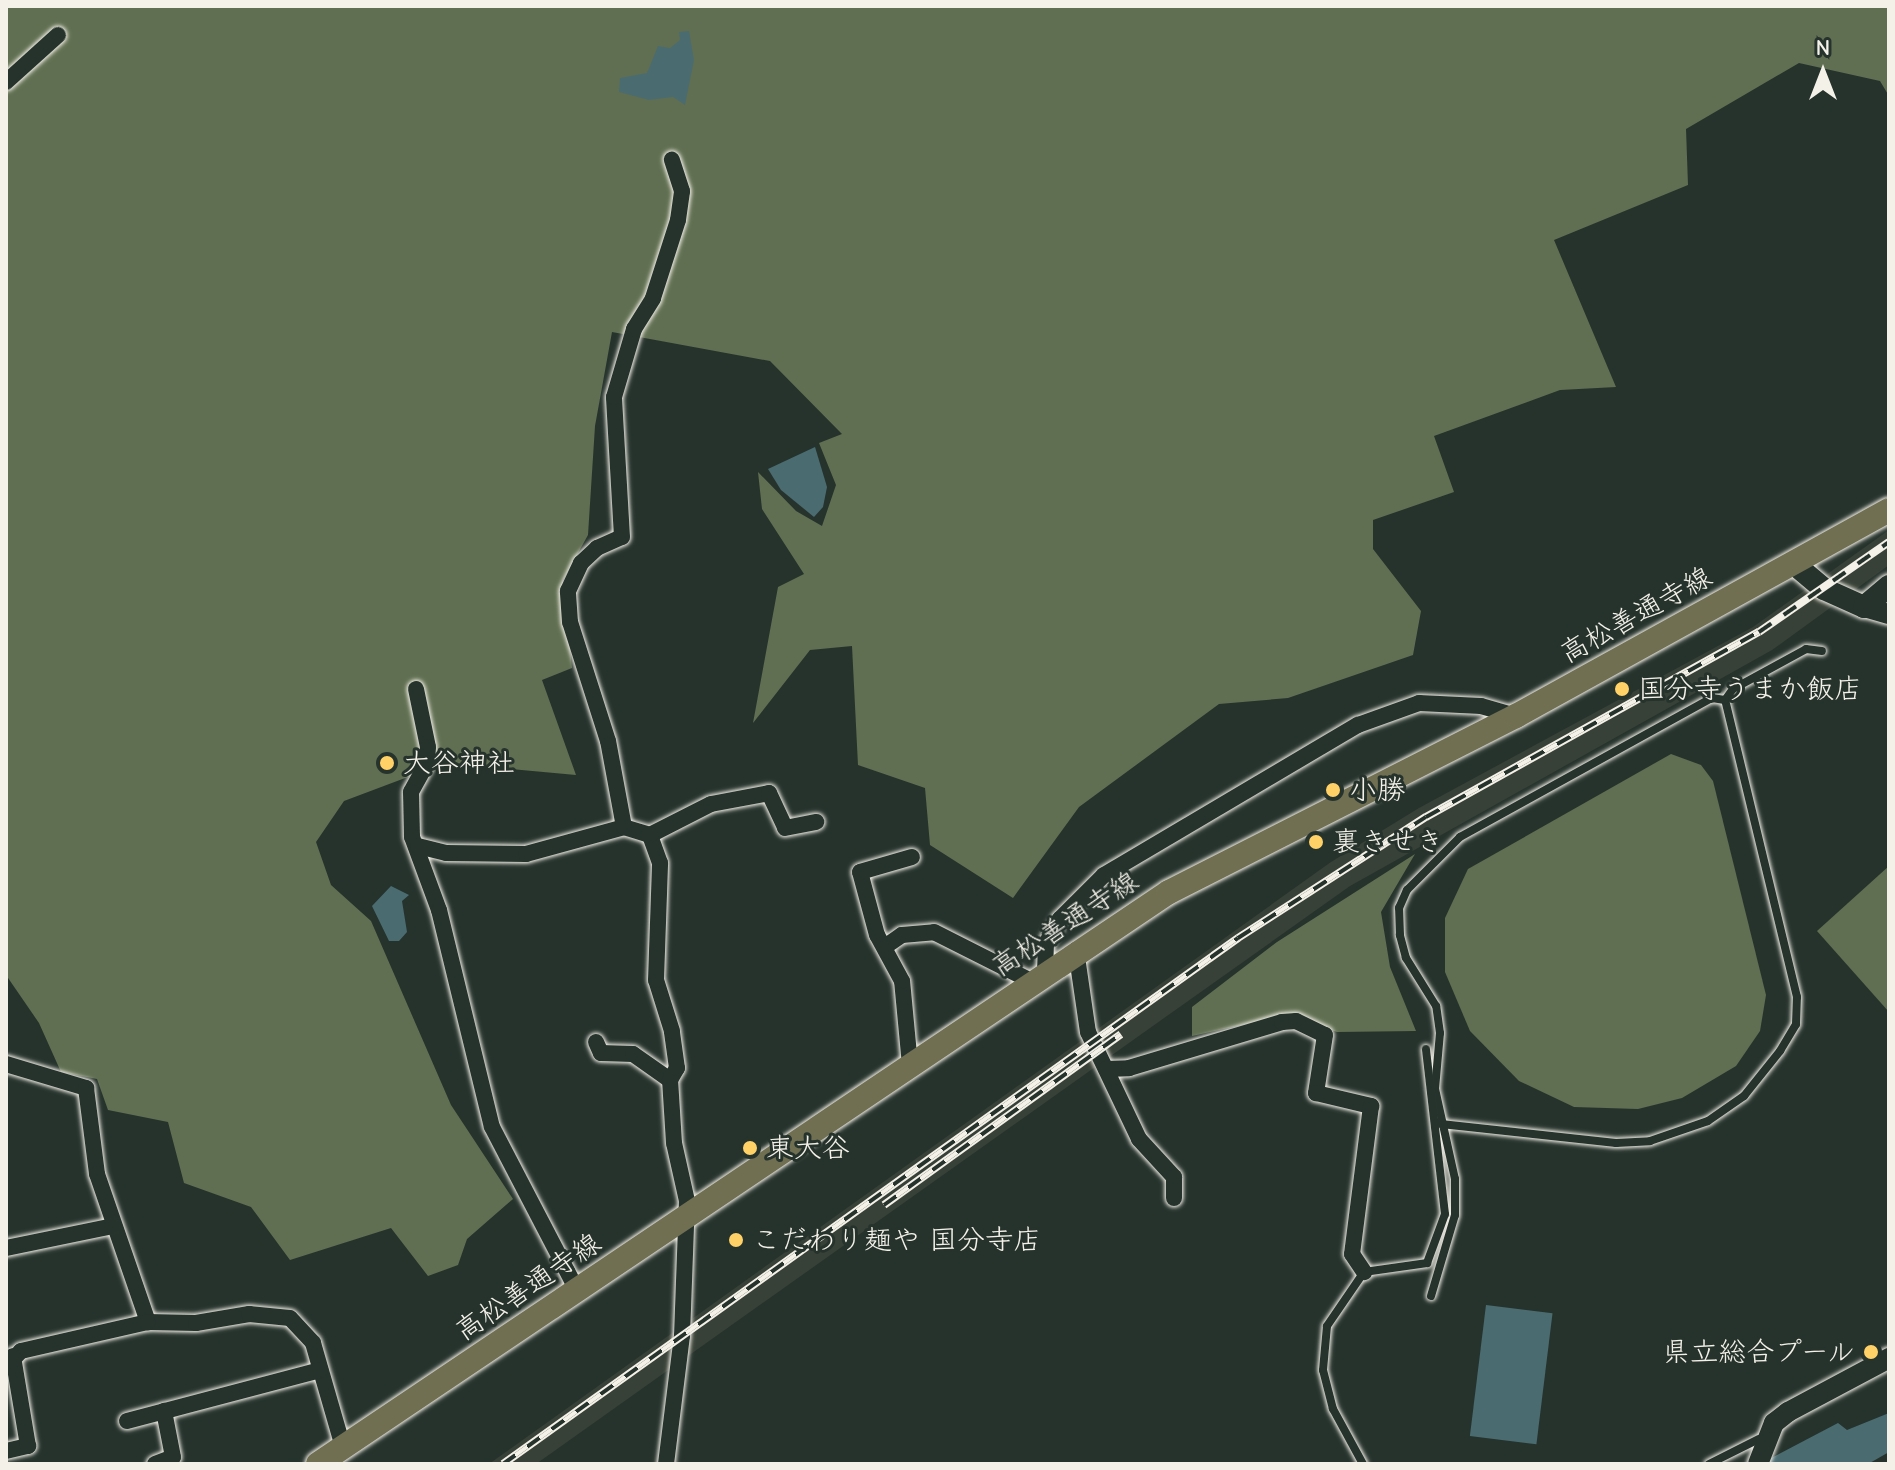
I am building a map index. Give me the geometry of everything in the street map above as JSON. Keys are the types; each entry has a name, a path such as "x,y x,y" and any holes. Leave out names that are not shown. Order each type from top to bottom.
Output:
{"main road":[{"name":"高松善通寺線","path":"318,1464 686,1219 1076,950 1194,879 1516,716 1889,510"},
{"path":"1793,563 1824,589 1864,607 1889,586"}],"street":[{"path":"6,82 58,35"},
{"path":"624,827 608,741 570,622 568,591 581,563 597,548 622,537 614,397 629,342 653,298 678,220 682,191 672,160"},
{"path":"1864,607 1889,614"},
{"path":"416,689 428,747 427,763 411,792 412,837 418,846 449,948 492,1127 577,1290"},
{"path":"886,946 902,935 934,932 1038,976 1046,944 1060,919 1104,875 1358,725 1419,703 1481,706 1516,716"},
{"path":"418,846 446,853 526,854 624,827 650,835 711,804 769,793 785,828 816,822"},
{"path":"650,835 660,863 656,980 672,1031 677,1068 670,1080 686,1219 682,1336 666,1464"},
{"path":"910,1065 902,981 868,912 860,872 912,857"},
{"path":"1076,950 1088,1032 1139,1139 1174,1177 1174,1198"},
{"path":"1106,1069 1129,1068 1282,1022 1296,1021 1325,1035 1316,1093 1371,1106 1352,1254 1364,1272"},
{"path":"596,1042 601,1053 633,1054 670,1080"},
{"path":"6,1064 86,1088 97,1174 148,1322"},
{"path":"6,1248 113,1226"},
{"path":"6,1451 28,1446 10,1362 90,1332 148,1322 196,1323 249,1314 290,1318 313,1343 343,1447"},
{"path":"1758,1454 1774,1423 1788,1412 1889,1358"},
{"path":"127,1421 320,1370"},
{"path":"155,1464 173,1457 164,1411"}],"lane":[{"path":"1441,1124 1616,1143 1650,1141 1708,1121 1744,1096 1780,1051 1796,1024 1797,997 1725,700 1733,689 1806,649 1822,651"},
{"path":"1431,1296 1455,1215 1455,1179 1435,1089 1440,1033 1436,1006 1406,958 1400,935 1399,908 1407,890 1460,837 1712,698 1725,700"},
{"path":"1363,1464 1333,1409 1323,1370 1327,1326 1364,1272 1427,1263 1445,1214 1426,1049"},
{"path":"1440,1183 1455,1179"},
{"path":"1709,1464 1758,1454"}],"shaded area":[{"path":"1889,530 1889,565 1772,650 1350,886 536,1464 489,1464 1331,862 1419,808 1753,627"}],"green space":[{"path":"6,6 1889,6 1889,96 1880,81 1799,63 1686,129 1688,185 1554,240 1616,387 1560,390 1434,436 1454,492 1373,520 1373,549 1421,611 1413,655 1288,698 1219,704 1079,807 1013,898 930,845 925,788 858,765 852,646 810,650 753,723 778,587 804,574 762,509 758,472 796,511 822,526 836,485 819,443 842,434 770,361 612,332 595,426 588,535 563,580 572,668 542,680 576,775 445,763 344,801 316,842 331,885 371,921 451,1105 513,1199 467,1239 458,1265 428,1276 391,1228 290,1260 251,1207 184,1183 168,1122 108,1110 97,1079 61,1072 39,1023 6,975"},
{"path":"1671,754 1701,765 1713,781 1766,995 1760,1031 1736,1066 1682,1098 1638,1109 1574,1107 1519,1081 1470,1031 1445,972 1445,918 1468,869"},
{"path":"1415,854 1381,912 1390,967 1416,1031 1337,1032 1288,1015 1192,1036 1192,1007 1277,942"},
{"path":"1889,866 1889,1012 1817,931"}],"water":[{"path":"689,31 694,60 685,105 673,97 649,100 619,92 620,78 647,73 658,46 670,48 680,40 679,32"},
{"path":"815,447 827,487 823,507 814,517 781,490 768,469"},
{"path":"391,886 409,895 402,901 407,932 399,941 389,941 372,906"},
{"path":"1486,1305 1553,1313 1536,1444 1470,1436"},
{"path":"1889,1413 1889,1452 1868,1464 1760,1464 1838,1423 1847,1430"}],"railway":[{"path":"503,1464 1238,938 1426,817 1759,632 1889,542"},
{"path":"884,1205 1121,1034"}],"place":[{"name":"国分寺うまか飯店","path":"1622,689"},
{"name":"大谷神社","path":"387,763"},
{"name":"小勝","path":"1333,790"},
{"name":"裏きせき","path":"1316,842"},
{"name":"東大谷","path":"750,1148"},
{"name":"こだわり麺や 国分寺店","path":"736,1240"},
{"name":"県立総合プール","path":"1871,1352"}]}
